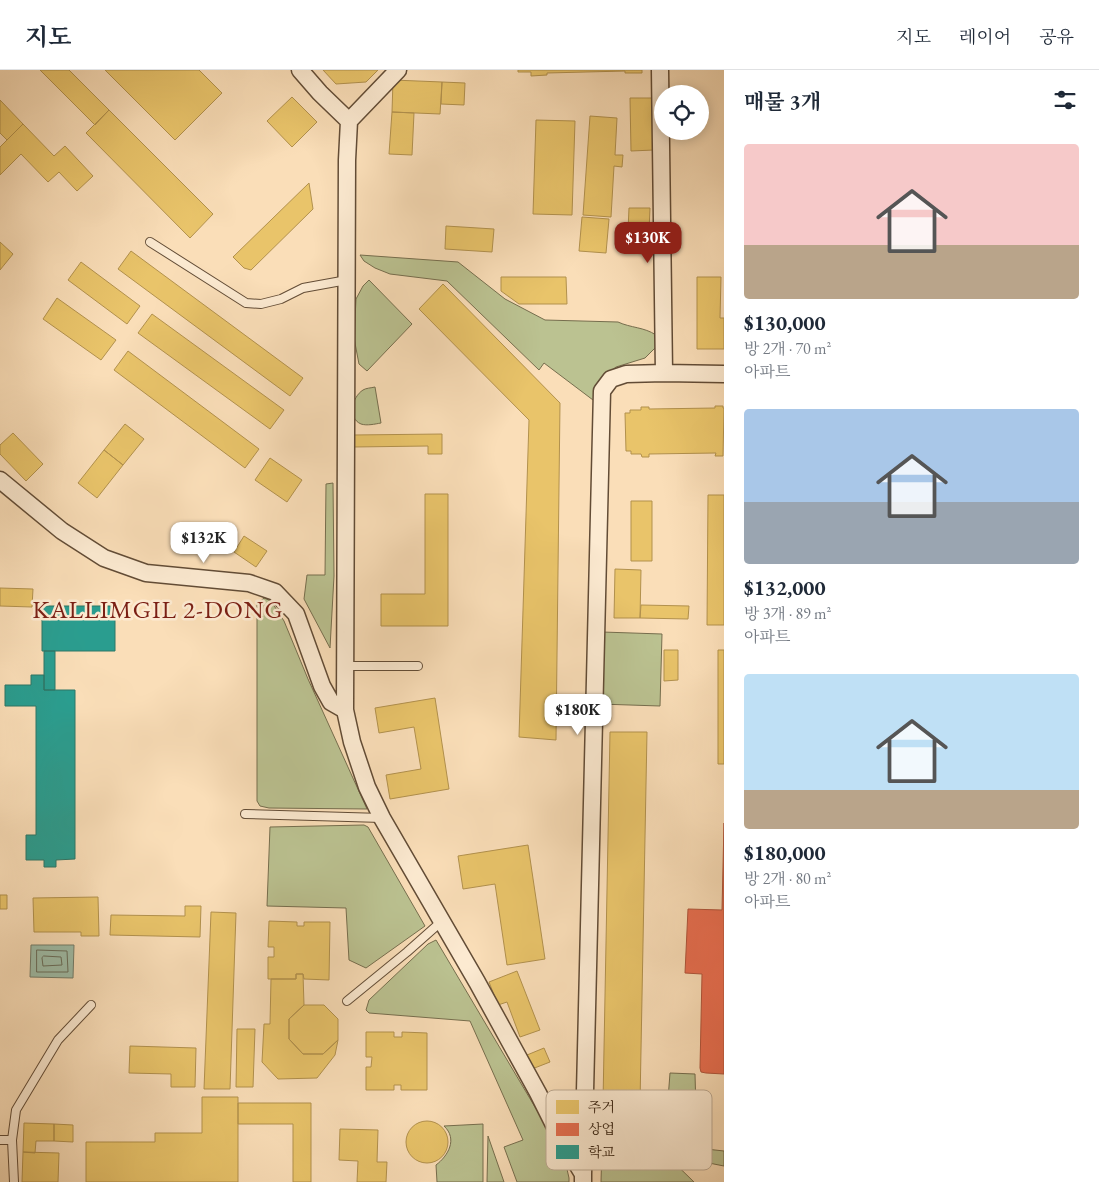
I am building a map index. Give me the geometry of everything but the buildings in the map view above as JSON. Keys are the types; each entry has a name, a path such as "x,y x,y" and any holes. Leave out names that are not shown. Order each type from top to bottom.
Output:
{"street":[{"path":"300,70 320,93 349,121"},
{"path":"398,70 349,121 347,160 345,710 352,742 367,787 382,818 442,920 546,1108"},
{"path":"660,70 664,373"},
{"path":"585,1090 602,391 611,379 626,374 724,374"},
{"path":"0,480 62,531 104,558 146,573 249,582 275,592 296,614 322,686 331,702 345,710"}],"lane":[{"path":"150,242 246,303 261,304 281,299 304,288 347,280"},
{"path":"346,666 418,666"},
{"path":"246,814 382,818"},
{"path":"347,1001 407,952 442,920"},
{"path":"14,1182 12,1140 16,1110 58,1040 91,1004"},
{"path":"0,1140 12,1140"}],"shaded area":[{"path":"360,255 458,262 505,299 545,320 618,322 647,330 656,335 656,347 645,358 616,367 605,376 593,400 544,363 539,370 447,281 390,274 375,268 364,261"},
{"path":"369,280 412,324 367,371 359,364 354,338 356,299 363,286"},
{"path":"375,387 381,423 361,424 354,417 354,402 363,390"},
{"path":"333,483 334,576 330,648 304,599 307,575 325,575 326,484"},
{"path":"264,598 271,601 284,621 367,809 269,808 260,806 257,801 257,604"},
{"path":"602,632 662,634 660,706 599,704"},
{"path":"364,825 368,827 425,926 366,968 349,960 346,908 267,906 270,827"},
{"path":"436,940 546,1126 546,1170 567,1170 569,1182 517,1182 504,1147 523,1140 470,1021 369,1013 366,1010 369,1000 428,944"},
{"path":"670,1073 695,1074 695,1090 669,1090"},
{"path":"483,1124 483,1182 437,1182 436,1165 444,1157 451,1142 448,1131 444,1126"},
{"path":"488,1136 504,1182 487,1182"},
{"path":"712,1150 724,1151 724,1166 712,1163"},
{"path":"601,1170 682,1170 694,1182 601,1182"}],"water":[{"path":"31,945 74,945 73,978 30,977"}],"district":[{"name":"KALLIMGIL 2-DONG","path":"158,609"}]}
